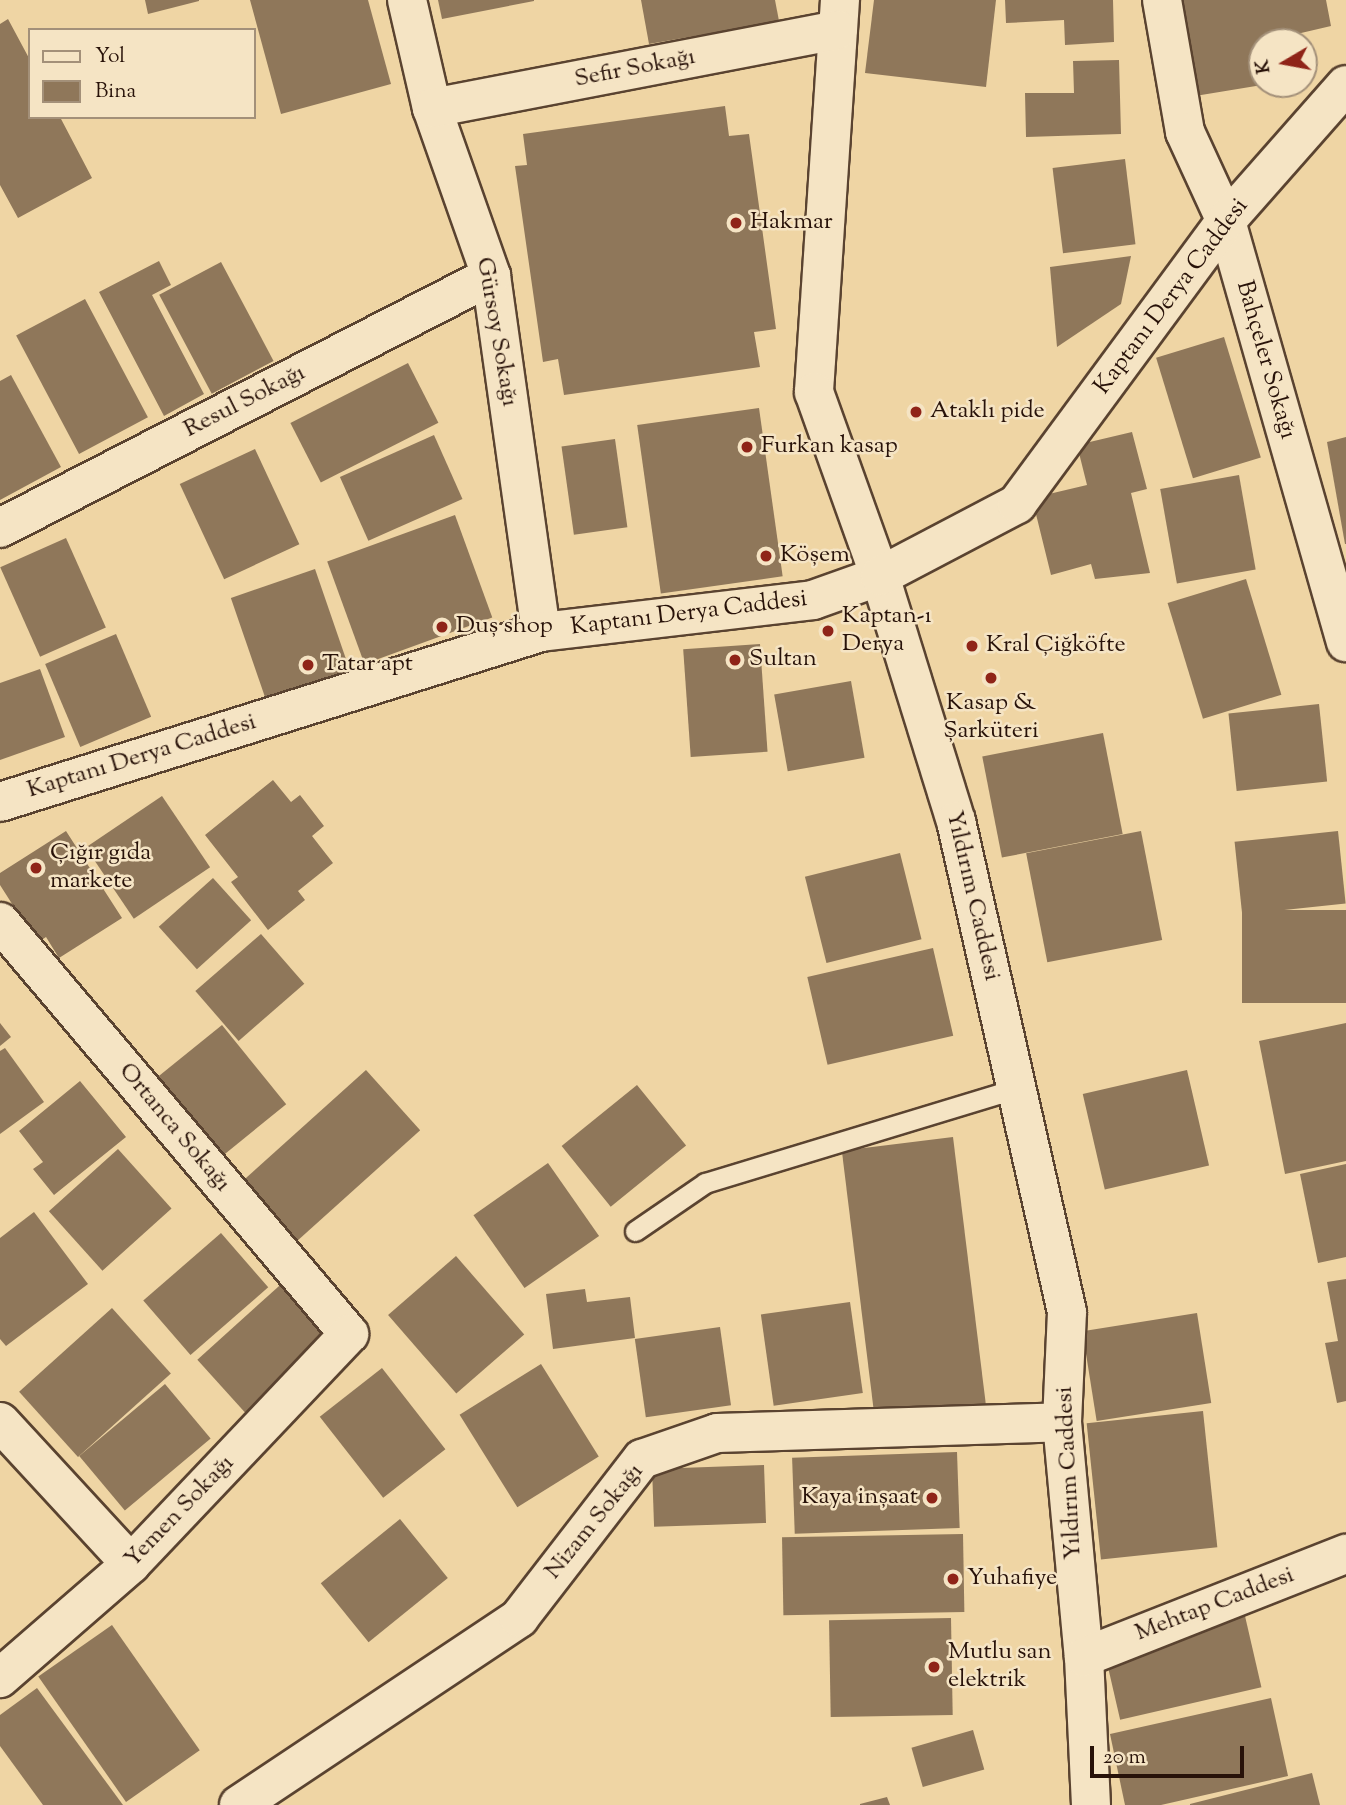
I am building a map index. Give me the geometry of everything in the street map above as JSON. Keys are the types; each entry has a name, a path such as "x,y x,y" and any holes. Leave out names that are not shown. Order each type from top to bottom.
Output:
{"street":[{"name":"Gürsoy Sokağı","path":"407,0 432,108 491,276 541,632"},
{"name":"Bahçeler Sokağı","path":"1162,0 1185,132 1226,221 1346,642"},
{"name":"Sefir Sokağı","path":"432,108 839,15"},
{"name":"Yıldırım Caddesi","path":"839,15 814,393 880,576 956,821 1067,1312 1062,1422 1084,1657 1090,1805"},
{"name":"Kaptanı Derya Caddesi","path":"0,802 541,632 813,600 880,576 1017,504 1226,221 1346,85"},
{"name":"Resul Sokağı","path":"0,528 491,276"},
{"name":"Ortanca Sokağı","path":"0,922 349,1334"},
{"name":"Yemen Sokağı","path":"0,1678 131,1564 349,1334"},
{"path":"0,1422 131,1564"},
{"name":"Nizam Sokağı","path":"239,1805 519,1618 642,1459 717,1433 1062,1422"},
{"name":"Mehtap Caddesi","path":"1084,1657 1346,1554"}],"lane":[{"path":"635,1231 705,1184 1017,1088"}],"building":[{"path":"145,0 199,0 199,1 148,14"},
{"path":"250,0 368,0 391,84 281,114"},
{"path":"438,0 534,0 534,1 442,19"},
{"path":"641,0 775,0 779,21 649,44"},
{"path":"874,0 996,0 986,87 865,73"},
{"path":"1005,0 1113,0 1114,42 1065,45 1064,20 1006,23"},
{"path":"1173,0 1326,0 1331,26 1318,29 1248,28 1248,87 1189,97"},
{"path":"8,19 28,56 28,119 61,119 92,178 18,218 0,185 0,24"},
{"path":"1119,60 1121,134 1026,137 1025,93 1074,93 1073,61"},
{"path":"725,106 729,136 749,134 776,329 754,332 760,367 564,395 558,359 543,362 515,166 527,165 523,134"},
{"path":"1125,159 1135,244 1063,253 1053,168"},
{"path":"1131,256 1121,304 1057,347 1050,267"},
{"path":"159,261 171,285 152,295 204,394 164,416 99,292"},
{"path":"221,262 274,361 212,394 159,295"},
{"path":"85,299 148,417 79,454 16,336"},
{"path":"1224,337 1261,457 1193,478 1156,358"},
{"path":"408,363 438,423 321,483 290,423"},
{"path":"11,375 61,467 0,500 0,381"},
{"path":"759,408 783,576 661,593 637,425"},
{"path":"1132,432 1147,489 1131,493 1150,573 1095,579 1091,564 1051,575 1032,498 1087,485 1077,445"},
{"path":"434,435 462,499 368,541 340,477"},
{"path":"1346,437 1346,544 1345,544 1327,442"},
{"path":"615,439 627,527 574,535 562,447"},
{"path":"255,449 299,544 224,579 180,484"},
{"path":"1239,475 1256,570 1177,583 1160,489"},
{"path":"455,515 492,617 364,664 327,562"},
{"path":"66,538 106,628 40,657 0,567"},
{"path":"315,569 351,675 267,704 231,598"},
{"path":"1246,579 1281,695 1203,719 1168,603"},
{"path":"116,634 151,717 80,747 45,664"},
{"path":"760,644 768,752 691,757 683,649"},
{"path":"40,669 65,737 0,760 0,683"},
{"path":"851,681 865,758 788,771 774,695"},
{"path":"1319,704 1327,782 1237,791 1228,714"},
{"path":"1103,733 1123,834 1002,858 982,756"},
{"path":"273,780 291,802 300,795 324,826 312,836 333,863 298,891 305,900 268,930 231,882 238,877 205,835"},
{"path":"162,796 210,867 134,919 86,847"},
{"path":"66,831 122,918 59,958 46,937 37,943 0,885 0,873"},
{"path":"1141,831 1162,940 1047,962 1026,853"},
{"path":"1338,831 1346,904 1242,914 1235,842"},
{"path":"900,853 922,939 826,963 805,877"},
{"path":"213,878 251,920 197,969 159,927"},
{"path":"1242,910 1346,910 1346,1003 1242,1003"},
{"path":"261,934 304,984 239,1041 195,991"},
{"path":"933,948 953,1036 828,1065 807,977"},
{"path":"0,1023 11,1037 0,1046"},
{"path":"1346,1023 1346,1161 1285,1174 1259,1041"},
{"path":"222,1025 286,1104 219,1158 155,1079"},
{"path":"5,1048 44,1102 0,1134 0,1051"},
{"path":"366,1070 420,1130 297,1241 243,1181"},
{"path":"1187,1070 1209,1165 1105,1190 1083,1094"},
{"path":"80,1081 126,1137 54,1195 33,1169 43,1162 19,1131"},
{"path":"637,1085 686,1146 611,1207 562,1146"},
{"path":"953,1137 986,1409 875,1423 842,1151"},
{"path":"118,1149 172,1208 102,1271 49,1211"},
{"path":"548,1163 599,1236 525,1288 473,1215"},
{"path":"1346,1164 1346,1257 1318,1263 1300,1174"},
{"path":"34,1212 88,1284 6,1346 0,1339 0,1238"},
{"path":"221,1233 268,1287 191,1355 143,1301"},
{"path":"456,1256 524,1334 456,1394 388,1315"},
{"path":"288,1278 340,1336 250,1418 197,1360"},
{"path":"1346,1279 1346,1401 1337,1403 1325,1343 1338,1341 1327,1282"},
{"path":"585,1289 587,1302 630,1297 635,1338 553,1349 546,1294"},
{"path":"850,1302 863,1393 774,1406 761,1315"},
{"path":"112,1308 171,1373 78,1457 19,1392"},
{"path":"1197,1313 1211,1403 1097,1421 1082,1331"},
{"path":"720,1327 731,1405 646,1417 635,1339"},
{"path":"541,1364 599,1456 517,1507 460,1415"},
{"path":"382,1368 445,1449 383,1498 320,1417"},
{"path":"165,1384 211,1438 125,1510 79,1456"},
{"path":"1203,1411 1217,1547 1101,1559 1087,1423"},
{"path":"957,1452 960,1528 795,1534 792,1458"},
{"path":"764,1465 766,1523 654,1527 652,1469"},
{"path":"400,1519 448,1578 369,1642 321,1583"},
{"path":"963,1534 964,1612 783,1615 782,1537"},
{"path":"1245,1616 1261,1687 1120,1720 1104,1649"},
{"path":"951,1618 953,1715 831,1717 829,1620"},
{"path":"112,1625 200,1750 126,1802 38,1677"},
{"path":"37,1688 123,1805 43,1805 0,1746 0,1715"},
{"path":"1271,1698 1288,1776 1161,1805 1125,1805 1110,1734"},
{"path":"973,1730 984,1769 923,1787 911,1748"},
{"path":"1312,1773 1320,1805 1190,1805 1190,1804"},
{"path":"887,1797 890,1805 860,1805 860,1804"}],"place":[{"name":"Hakmar","path":"736,223"},
{"name":"Ataklı pide","path":"916,412"},
{"name":"Furkan kasap","path":"747,447"},
{"name":"Köşem","path":"766,556"},
{"name":"Duş shop","path":"442,627"},
{"name":"Kaptan-ı Derya","path":"828,631"},
{"name":"Kral Çiğköfte","path":"972,646"},
{"name":"Sultan","path":"735,660"},
{"name":"Tatar apt","path":"308,665"},
{"name":"Kasap & Şarküteri","path":"991,678"},
{"name":"Çığır gıda markete","path":"36,868"},
{"name":"Kaya inşaat","path":"932,1498"},
{"name":"Yuhafiye","path":"953,1579"},
{"name":"Mutlu san elektrik","path":"934,1667"}]}
